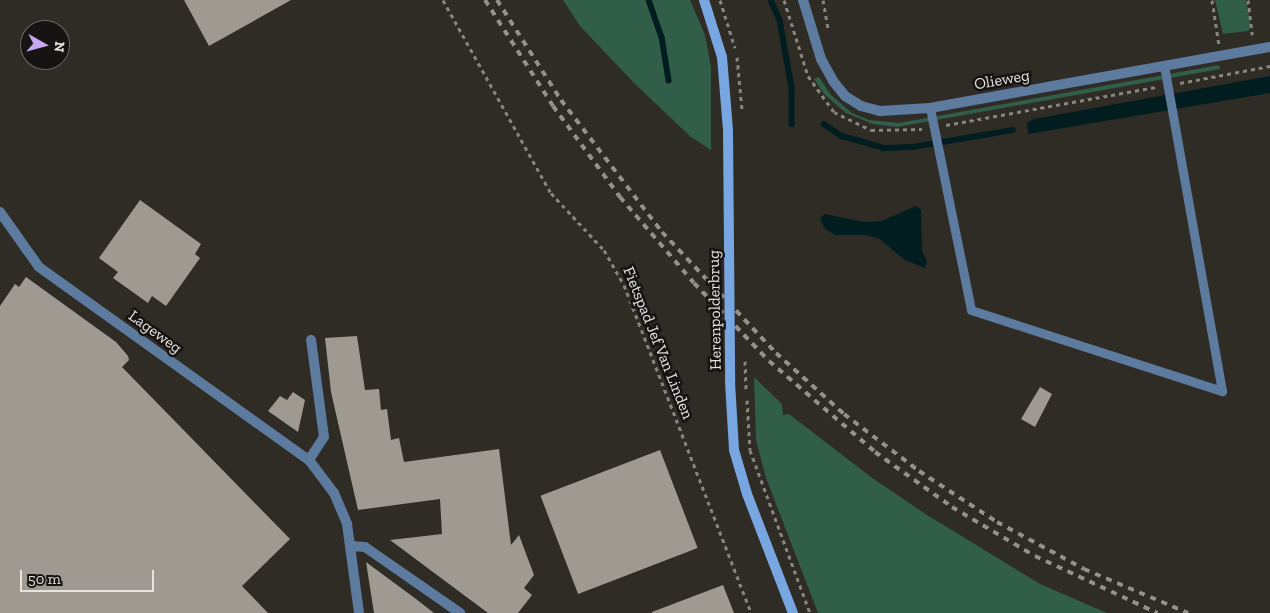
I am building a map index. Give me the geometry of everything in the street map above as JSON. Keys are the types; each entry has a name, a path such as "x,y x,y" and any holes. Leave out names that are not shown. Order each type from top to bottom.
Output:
{"street":[{"name":"Herenpolderbrug","path":"704,0 722,57 728,130 730,382 734,450 747,494 793,613"},
{"name":"Olieweg","path":"803,0 821,59 846,96 861,106 880,111 930,108 1270,47"},
{"name":"Lageweg","path":"0,212 39,267 309,460 334,493 347,524 359,613"},
{"path":"309,460 324,436 311,340"},
{"path":"351,546 365,547 460,613"}],"lane":[{"path":"930,108 971,310 1222,391 1164,66"}],"path":[{"name":"Fietspad Jef Van Linden","path":"443,0 551,193 604,250 624,285 751,613"},
{"path":"1212,0 1224,75"},
{"path":"1248,0 1254,35"},
{"path":"746,391 750,450 810,613"}],"green space":[{"path":"563,0 690,0 705,35 711,67 711,150 691,137 634,83 580,26"},
{"path":"1215,0 1246,0 1251,27 1248,31 1223,34"},
{"path":"1219,65 1220,69 897,127 873,124 846,113 824,94 814,79 819,77 831,95 852,113 869,120 899,123"},
{"path":"754,377 782,404 783,415 789,414 871,477 927,515 1040,584 1107,613 818,613 766,478 756,440"}],"water":[{"path":"1270,76 1270,93 1028,134 1027,123 1034,119"},
{"path":"916,206 921,210 922,250 927,262 925,268 905,260 878,238 865,235 835,235 824,228 820,218 825,214 864,222 881,221"}],"building":[{"path":"184,0 291,0 209,46"},
{"path":"140,200 201,244 195,254 200,258 166,306 152,296 148,303 113,278 118,272 99,258"},
{"path":"26,277 116,342 128,356 129,360 122,367 290,539 242,586 268,613 0,613 0,306 15,284 19,287"},
{"path":"357,336 365,390 379,389 381,410 387,409 391,440 399,438 404,462 499,449 511,545 519,535 534,575 524,588 532,595 518,613 488,613 390,540 442,534 440,499 358,510 331,392 325,338"},
{"path":"1040,387 1052,394 1035,427 1021,419"},
{"path":"293,392 305,400 298,432 268,411 280,396 287,400"},
{"path":"660,450 698,548 578,594 541,496"},
{"path":"366,562 416,599 434,613 374,613"},
{"path":"723,585 734,613 652,613 652,612"}],"waterway":[{"path":"649,0 662,37 669,80"},
{"path":"771,0 780,20 792,88 792,124"},
{"path":"824,124 842,136 884,148 913,147 1013,130"}],"railway":[{"path":"485,0 553,106 620,197 694,283 769,361 875,452 952,507 1035,556 1157,613"},
{"path":"497,0 561,100 662,232 776,353 844,414 919,471 997,522 1084,569 1188,613"}]}
